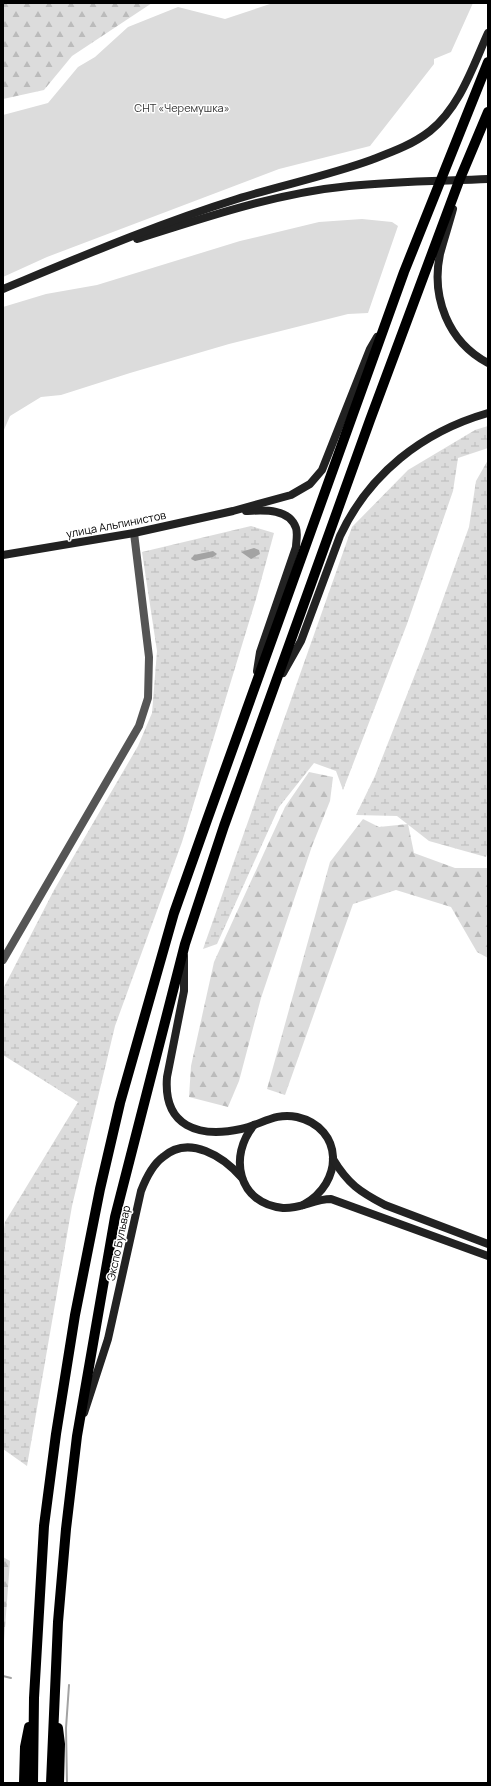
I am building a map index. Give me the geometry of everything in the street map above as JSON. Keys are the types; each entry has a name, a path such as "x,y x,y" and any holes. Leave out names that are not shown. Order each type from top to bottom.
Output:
{"main road":[{"path":"3,288 130,236 237,199 349,168 412,143 431,130 445,115 455,101 465,84 488,32"},
{"path":"32,1783 34,1698 44,1526 55,1441 75,1315 100,1189 122,1096 174,913 386,323 426,216 488,62"},
{"path":"51,1783 54,1700 62,1568 79,1427 115,1216 185,944 224,826 370,420 459,181 486,120 488,112"},
{"path":"76,259 195,221 271,200 348,186 488,179"},
{"path":"459,181 440,254 438,293 443,314 456,337 467,349 488,363"},
{"path":"233,511 292,495 306,487 316,478 325,463 370,349 386,323"},
{"path":"275,686 301,641 340,536 364,494 388,468 422,442 447,429 488,413"},
{"path":"233,511 260,510 280,512 291,519 297,530 296,547 260,652 254,688"},
{"name":"улица Альпинистов","path":"3,555 134,533 233,511"},
{"name":"Экспо Бульвар","path":"185,944 184,991 166,1087 169,1106 181,1122 198,1130 227,1131 254,1125 268,1118 278,1116 295,1117 308,1121 320,1129 326,1137 332,1150 332,1172 321,1192 303,1205"},
{"name":"Экспо Бульвар","path":"242,1178 239,1166 240,1153 247,1134 254,1125"},
{"name":"Экспо Бульвар","path":"79,1427 94,1387 108,1339 141,1191 150,1172 163,1156 172,1151 183,1148 201,1149 222,1159 242,1178 249,1190 264,1202 282,1208 293,1208 324,1199 337,1201 488,1256"},
{"name":"Экспо Бульвар","path":"333,1158 353,1186 373,1199 488,1244"},
{"path":"24,1783 25,1747 34,1698"},
{"path":"54,1700 60,1744 59,1783"}],"street":[{"path":"3,960 139,726 145,710 148,698 149,657 134,533"}],"green space":[{"path":"3,3 152,3 72,56 44,90 3,99"},
{"name":"СНТ «Черемушка»","path":"273,3 473,3 451,52 434,59 434,64 370,146 279,169 47,257 3,277 3,115 48,103 78,67 95,57 128,27 178,7 225,19"},
{"path":"362,219 392,222 398,226 368,313 348,314 229,344 61,395 41,397 10,416 3,432 3,307 46,294 97,285 240,241 319,222"},
{"path":"488,426 488,448 458,458 453,491 407,624 343,790 336,771 314,763 279,807 217,944 203,949 352,527 408,470 475,430"},
{"path":"488,460 488,852 486,857 429,841 397,816 356,815 375,776 425,649 469,527 476,481"},
{"path":"251,526 274,533 256,599 182,842 115,1026 72,1206 27,1466 3,1449 3,1236 5,1222 78,1102 3,1055 3,989 54,890 138,746 152,713 157,651 142,552"},
{"path":"309,772 333,777 330,801 312,846 261,998 239,1081 228,1107 189,1097 191,1066 214,962 285,807"},
{"path":"363,819 379,827 408,824 414,853 455,868 488,868 488,958 477,952 451,907 396,890 353,904 285,1095 267,1089 330,862"},
{"path":"3,1557 10,1561 4,1641 4,1711"}],"shaded area":[{"path":"254,548 259,550 260,554 251,559 241,552"},
{"path":"213,551 217,554 213,557 195,561 191,559 194,555"}],"waterway":[{"path":"3,1676 11,1678"},
{"path":"67,1783 66,1728 69,1685"}]}
